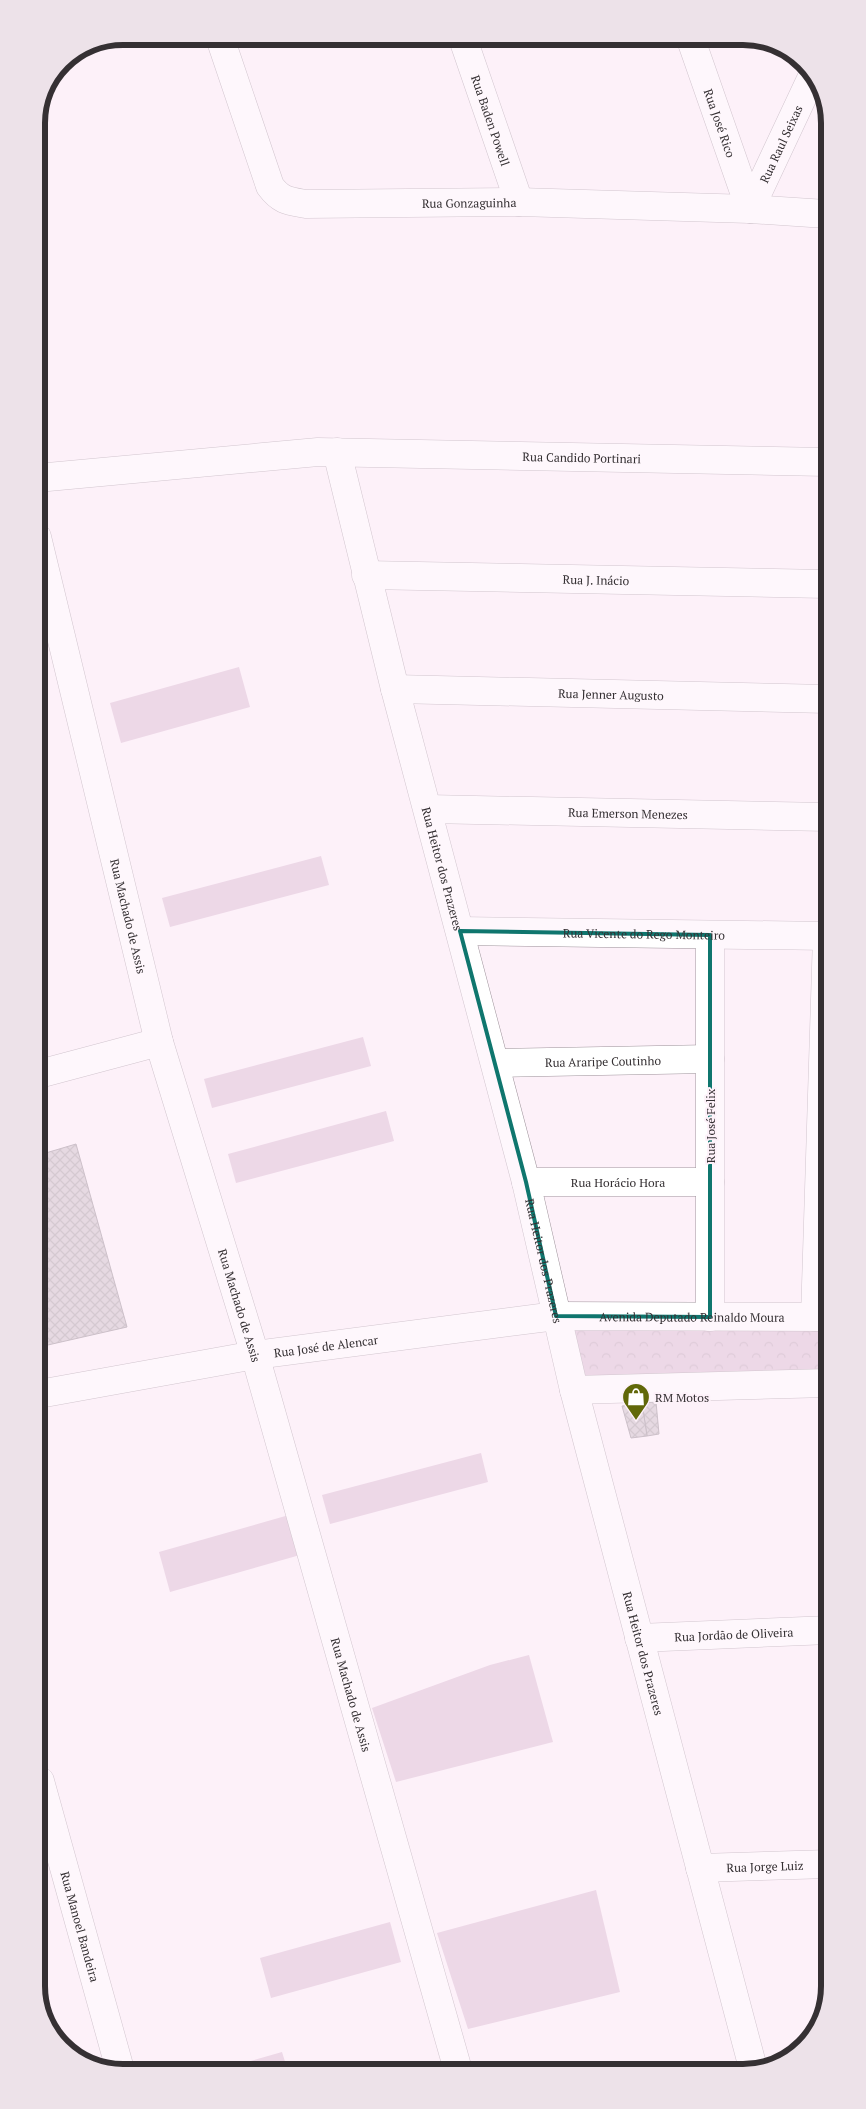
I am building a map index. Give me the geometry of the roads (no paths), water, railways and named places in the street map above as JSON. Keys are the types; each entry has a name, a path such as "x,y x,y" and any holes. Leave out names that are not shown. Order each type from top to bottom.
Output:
{"street":[{"name":"Rua Gonzaguinha","path":"223,45 270,186 279,197 306,204 519,202 821,214"},
{"name":"Rua Baden Powell","path":"465,45 519,202"},
{"name":"Rua José Rico","path":"693,45 750,210"},
{"name":"Rua Raul Seixas","path":"750,210 810,82"},
{"name":"Rua Candido Portinari","path":"45,477 318,452 821,462"},
{"name":"Rua Heitor dos Prazeres","path":"337,452 395,689 526,1182 574,1390 752,2063"},
{"name":"Rua Machado de Assis","path":"45,570 159,1042 255,1355 456,2064"},
{"name":"Rua J. Inácio","path":"366,575 821,584"},
{"name":"Rua Jenner Augusto","path":"395,689 821,699"},
{"name":"Rua Emerson Menezes","path":"428,809 821,817"},
{"name":"Rua Vicente do Rego Monteiro","path":"460,930 821,936"},
{"name":"Rua José Felix","path":"710,935 710,1317"},
{"path":"45,1072 159,1042"},
{"name":"Rua Araripe Coutinho","path":"495,1063 710,1058"},
{"name":"Rua Horácio Hora","path":"526,1182 710,1182"},
{"name":"Avenida Deputado Reinaldo Moura","path":"556,1316 821,1317"},
{"name":"Rua José de Alencar","path":"45,1393 255,1355 556,1316"},
{"path":"574,1390 821,1383"},
{"name":"Rua Jordão de Oliveira","path":"639,1638 821,1630"},
{"name":"Rua Manoel Bandeira","path":"45,1815 49,1843 118,2064"},
{"name":"Rua Jorge Luiz","path":"700,1868 821,1864"}],"place":[{"name":"RM Motos","path":"636,1421"}]}
